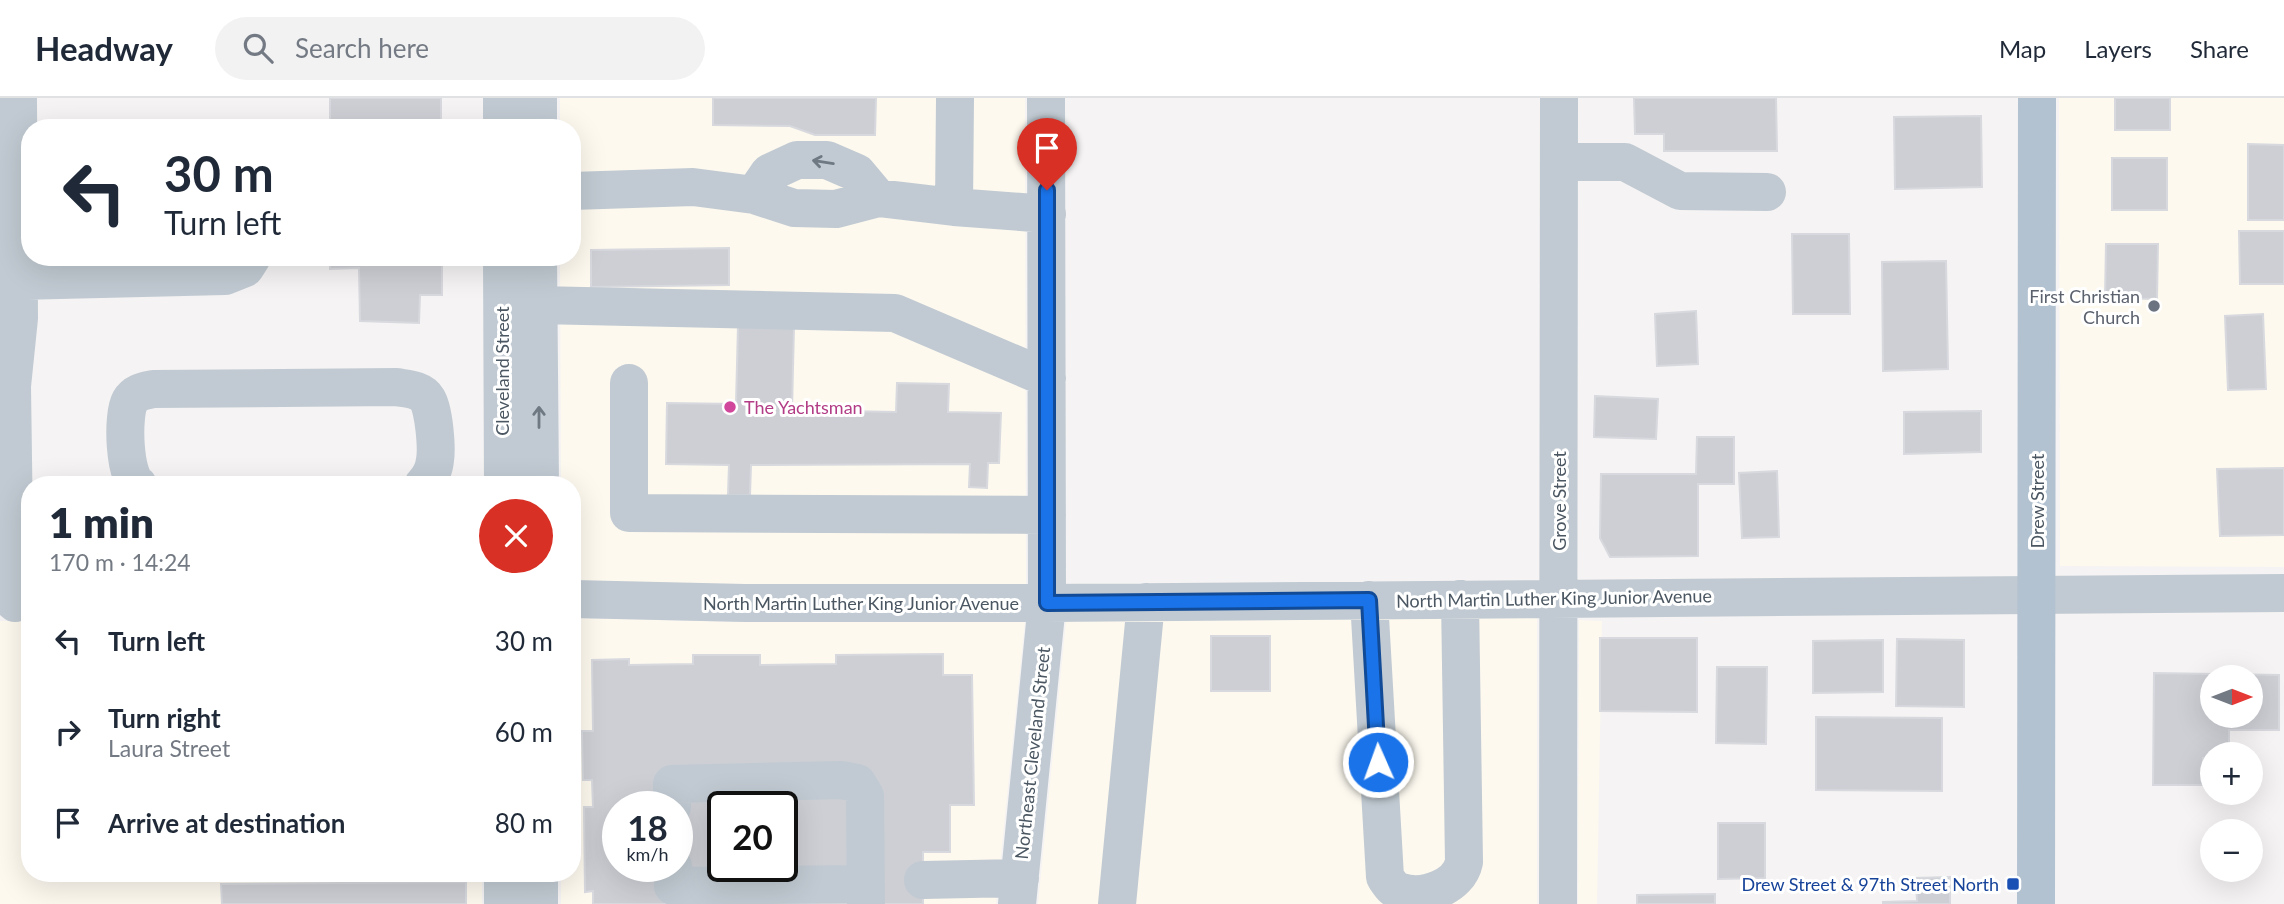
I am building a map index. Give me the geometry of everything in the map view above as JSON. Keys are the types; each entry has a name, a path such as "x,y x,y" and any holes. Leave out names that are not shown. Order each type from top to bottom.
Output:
{"main road":[{"name":"Drew Street","path":"2036,904 2037,98"}],"street":[{"path":"502,98 502,119"},
{"path":"538,98 538,119"},
{"path":"954,207 955,98"},
{"name":"Northeast Cleveland Street","path":"1018,891 1047,603 1046,98"},
{"name":"Grove Street","path":"1558,904 1559,98"},
{"path":"12,111 21,153"},
{"path":"581,191 693,187 754,195 769,173 797,160 827,160 857,173 878,198 1047,214"},
{"path":"1559,162 1625,162 1680,191 1767,192"},
{"path":"15,603 12,386 19,318 21,224"},
{"path":"18,281 225,276 246,266"},
{"name":"Cleveland Street","path":"502,266 503,476"},
{"path":"538,266 540,476"},
{"path":"538,305 895,313 1047,378"},
{"path":"629,383 629,513 1047,514"},
{"path":"130,476 127,469 126,412 130,400 140,391 396,387 418,392 427,398 436,459 430,476"},
{"name":"North Martin Luther King Junior Avenue","path":"581,599 745,603 1047,603 2284,593"},
{"path":"1369,600 1384,877 1400,892 1423,893 1450,885 1462,871 1464,862 1460,598"},
{"path":"1116,904 1146,602"},
{"path":"672,791 672,784 841,780 857,783 864,796 865,894 673,886 673,882"},
{"path":"923,880 1018,891"},
{"path":"503,882 503,904"},
{"path":"539,882 539,904"}],"shaded area":[{"path":"560,98 1025,98 1026,584 745,585 581,580 581,476 561,476 560,266 581,266 581,119 560,119"},
{"path":"2059,98 2284,98 2284,567 2060,566"},
{"path":"581,618 745,622 1025,621 996,904 561,904 561,882 581,882"},
{"path":"1537,618 1537,904 1038,904 1066,621"},
{"path":"1579,620 1602,621 1597,904 1578,904"},
{"path":"0,621 21,621 21,882 482,882 482,904 0,904"}],"building":[{"path":"330,98 441,98 441,119 330,119"},
{"path":"713,98 876,98 875,135 815,135 790,126 713,125"},
{"path":"1634,98 1776,98 1777,151 1664,151 1664,134 1635,134"},
{"path":"2115,98 2170,98 2170,130 2115,130"},
{"path":"1981,116 1982,187 1895,189 1894,117"},
{"path":"2248,144 2284,145 2284,220 2248,220"},
{"path":"2112,158 2167,158 2167,210 2112,210"},
{"path":"2239,231 2284,231 2284,284 2240,284"},
{"path":"1792,234 1849,234 1850,314 1793,314"},
{"path":"2106,244 2158,244 2157,299 2105,298"},
{"path":"729,248 729,285 591,287 591,250"},
{"path":"1946,261 1948,369 1883,371 1882,262"},
{"path":"330,266 442,266 442,295 420,295 419,323 360,321 359,268 330,269"},
{"path":"1696,311 1698,364 1657,366 1655,314"},
{"path":"2263,314 2266,389 2228,390 2225,316"},
{"name":"The Yachtsman","path":"738,325 794,326 792,410 896,412 897,383 949,384 948,412 1001,413 999,463 988,463 987,488 969,487 970,464 751,465 750,495 728,495 729,465 666,464 667,403 736,404"},
{"path":"1595,396 1658,399 1656,439 1594,437"},
{"path":"1981,411 1981,452 1904,454 1904,412"},
{"path":"1697,437 1734,437 1734,484 1698,484 1698,556 1610,557 1600,538 1601,474 1696,474"},
{"path":"2284,468 2284,535 2220,536 2217,469"},
{"path":"1777,471 1779,537 1742,538 1739,473"},
{"path":"1211,636 1270,636 1270,691 1211,691"},
{"path":"1600,638 1697,638 1697,712 1600,711"},
{"path":"1897,639 1964,640 1964,707 1896,706"},
{"path":"1883,640 1883,692 1813,693 1813,641"},
{"path":"943,654 943,675 972,675 974,805 950,805 950,852 923,852 923,904 593,904 593,891 585,892 584,807 593,807 592,780 583,780 582,731 593,731 592,660 629,659 629,665 693,664 693,655 760,655 760,665 836,664 836,655"},
{"path":"1717,667 1767,667 1766,744 1716,743"},
{"path":"2154,673 2200,674 2200,728 2263,728 2263,675 2279,675 2279,730 2229,730 2229,742 2200,742 2200,785 2153,785"},
{"path":"1816,717 1942,718 1942,791 1816,790"},
{"path":"1718,823 1765,823 1765,878 1718,879"},
{"path":"1950,877 1950,904 1883,904 1917,901 1916,878"},
{"path":"466,882 466,904 222,904 221,884"},
{"path":"1715,894 1715,904 1637,904 1637,895"}],"place":[{"name":"First Christian Church","path":"2154,306"},
{"name":"The Yachtsman","path":"730,407"},
{"name":"Drew Street & 97th Street North","path":"2013,884"}],"route":[{"path":"1047,190 1047,603 1369,600 1378,762"}]}
